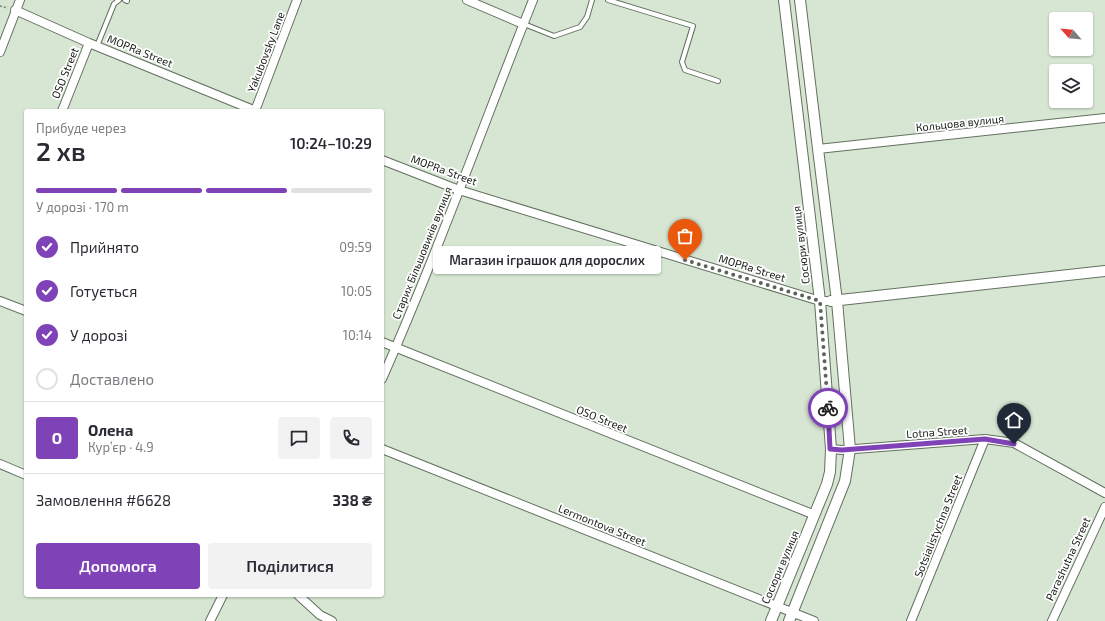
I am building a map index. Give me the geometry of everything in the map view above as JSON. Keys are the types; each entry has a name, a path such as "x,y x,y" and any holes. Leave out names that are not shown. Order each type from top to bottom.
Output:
{"street":[{"path":"0,52 20,0"},
{"name":"Yakubovsky Lane","path":"257,109 297,0"},
{"path":"466,0 524,24"},
{"name":"Старих Більшовиків вулиця","path":"384,375 459,190 533,0"},
{"name":"Сосюри вулиця","path":"771,621 815,515 830,472 830,449 820,301 784,0"},
{"path":"791,617 845,481 850,449 818,149 800,0"},
{"name":"MOPRa Street","path":"15,10 97,47 251,109"},
{"name":"OSO Street","path":"63,109 89,43"},
{"name":"Кольцова вулиця","path":"818,149 1105,118"},
{"name":"MOPRa Street","path":"384,161 459,190 820,301 834,301 1105,271"},
{"path":"0,301 24,310"},
{"name":"OSO Street","path":"384,343 815,515"},
{"name":"Lotna Street","path":"830,449 850,449 985,439 1014,444 1105,492"},
{"name":"Sotsialistychna Street","path":"911,621 985,439"},
{"name":"Lermontova Street","path":"384,450 777,606 791,617 814,621"},
{"path":"0,464 24,474"},
{"name":"Parashutna Street","path":"1052,621 1105,506"},
{"path":"210,621 221,597"},
{"path":"300,597 320,615 332,621"}],"lane":[{"path":"97,47 114,4 119,0"},
{"path":"524,24 554,36 580,27 586,18 592,0"},
{"path":"608,0 693,26 682,62 685,70 718,81"},
{"path":"1009,443 1018,419"}],"way so far":[{"path":"685,260 820,301 828,408"}],"place":[{"name":"Магазин іграшок для дорослих","path":"685,260"}],"route":[{"path":"828,408 830,449 842,450 985,439 1014,444"}]}
